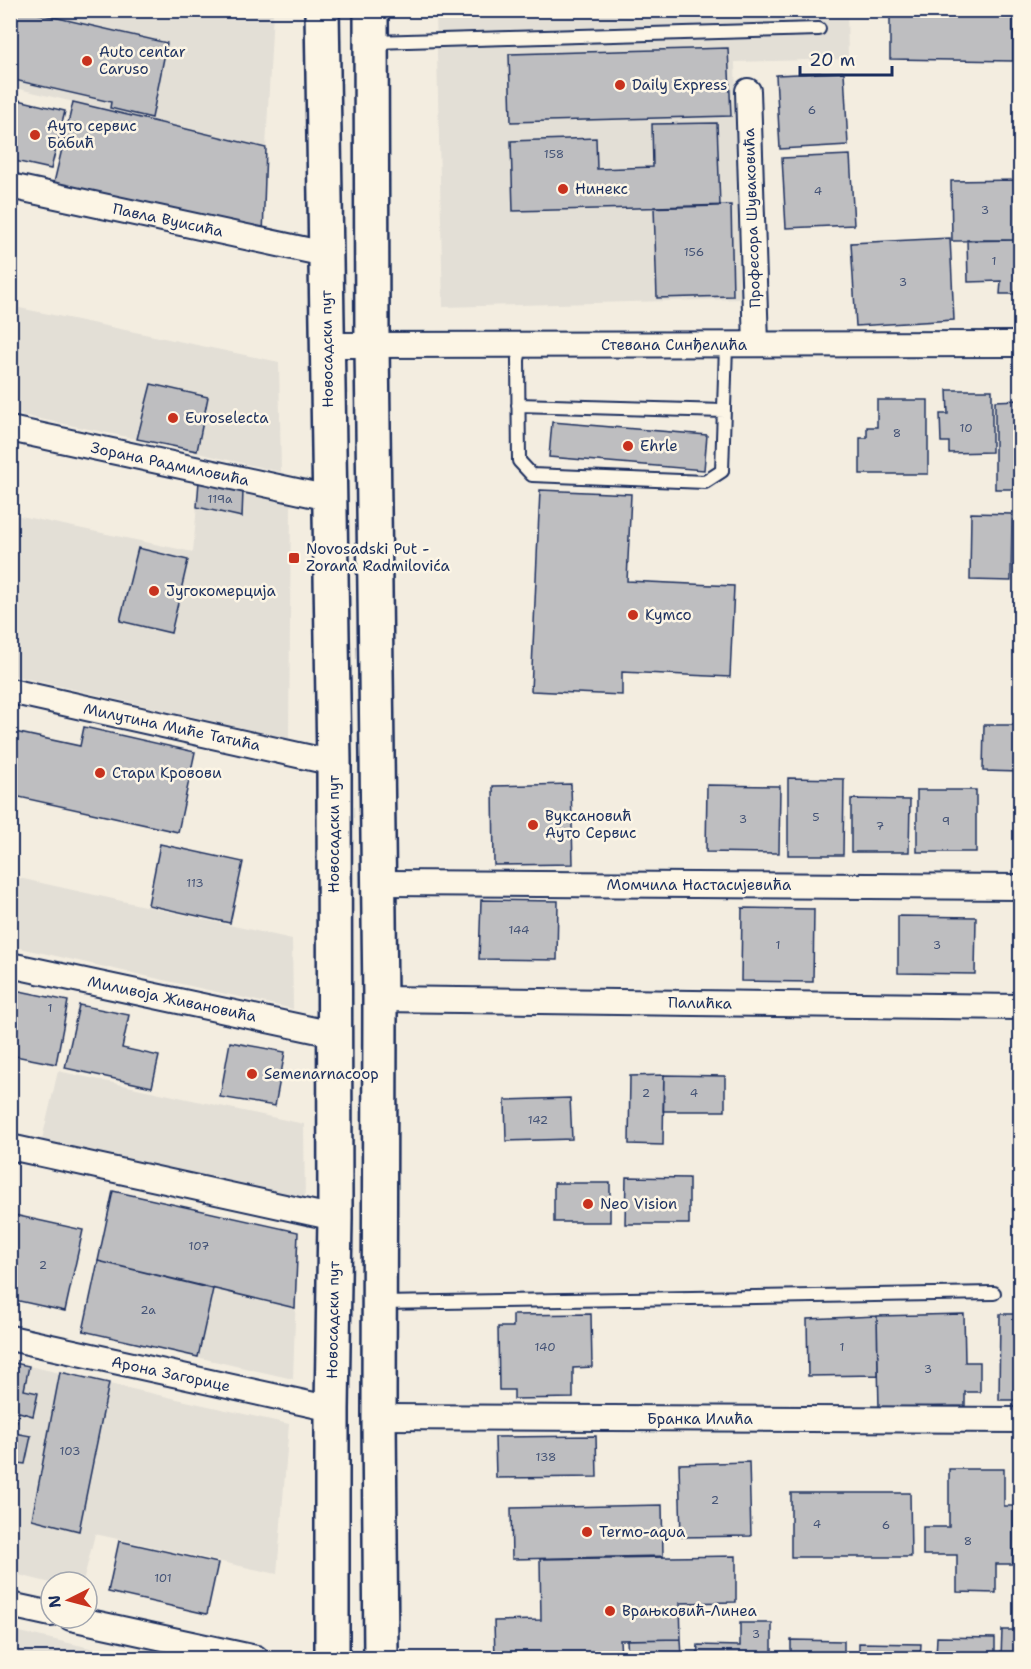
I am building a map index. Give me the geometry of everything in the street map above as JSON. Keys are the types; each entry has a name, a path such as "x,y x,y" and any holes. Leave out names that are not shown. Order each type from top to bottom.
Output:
{"main road":[{"name":"Новосадски пут","path":"322,10 334,763 335,1218 332,1659"},
{"path":"372,26 372,345 380,999 381,1659"}],"street":[{"name":"Професора Шуваковића","path":"748,91 756,344"},
{"name":"Павла Вуисића","path":"10,186 325,254"},
{"name":"Стевана Синђелића","path":"328,345 1020,344"},
{"name":"Зорана Радмиловића","path":"10,429 329,498"},
{"name":"Милутина Миће Татића","path":"10,691 334,763"},
{"name":"Момчила Настасијевића","path":"378,883 1020,887"},
{"name":"Миливоја Живановића","path":"10,965 333,1034"},
{"name":"Палићка","path":"380,999 1020,1007"},
{"path":"10,1148 335,1218"},
{"name":"Арона Загорице","path":"10,1338 332,1409"},
{"name":"Бранка Илића","path":"379,1417 1020,1420"},
{"path":"10,1605 39,1611"},
{"path":"99,1624 256,1659"}],"lane":[{"path":"372,26 819,29"},
{"path":"521,345 518,360 519,461 532,475 705,483 722,471 726,345"},
{"path":"518,405 724,411"},
{"path":"379,1303 994,1293"}],"shaded area":[{"path":"11,11 273,11 266,148 11,87"},
{"path":"436,11 847,11 848,59 735,62 741,299 443,307"},
{"path":"10,306 279,362 281,472 11,413"},
{"path":"199,481 291,503 289,739 11,675 11,514 193,552"},
{"path":"19,878 292,939 293,1009 11,946 11,917"},
{"path":"58,1071 304,1124 305,1206 40,1148"},
{"path":"113,1191 298,1232 293,1379 83,1331"},
{"path":"11,1362 289,1424 277,1574 95,1534 86,1570 39,1570 39,1580 11,1573"},
{"path":"11,1630 135,1658 11,1658"}],"building":[{"name":"Auto centar Caruso","path":"10,10 23,10 167,43 152,118 110,108 111,102 10,79"},
{"path":"890,10 1013,10 1013,61 890,59"},
{"name":"Daily Express","path":"728,48 731,116 511,122 509,54"},
{"path":"844,72 848,145 780,149 776,75"},
{"name":"Ауто сервис Бабић","path":"10,98 65,111 51,169 10,160"},
{"path":"73,102 266,148 263,235 53,187"},
{"path":"717,123 720,206 513,211 511,141 596,138 597,169 653,167 652,124"},
{"path":"850,155 854,225 786,228 782,158"},
{"path":"1018,180 1020,240 952,241 951,181"},
{"path":"731,205 733,296 657,298 654,207"},
{"path":"950,238 954,320 856,326 851,243"},
{"path":"967,240 1020,240 1020,294 1000,294 1001,281 968,282"},
{"name":"Euroselecta","path":"151,384 208,397 197,451 137,439"},
{"path":"947,390 992,390 992,452 949,453 949,442 941,442 940,414 948,414"},
{"path":"877,400 928,400 928,474 860,474 860,438 867,438 867,427 877,427"},
{"path":"1020,400 1020,489 995,489 995,401"},
{"name":"Ehrle","path":"552,422 707,435 704,470 549,457"},
{"path":"199,481 243,491 242,517 197,507"},
{"name":"Kymco","path":"540,490 631,494 627,581 734,586 730,677 622,672 622,695 531,691"},
{"path":"971,513 1012,514 1011,581 970,580"},
{"name":"Југокомерција","path":"138,548 188,560 171,633 120,621"},
{"path":"984,725 1020,725 1020,772 983,771"},
{"name":"Стари Кровови","path":"84,727 195,752 178,832 10,795 10,731 80,746"},
{"path":"788,778 844,779 843,855 788,855"},
{"name":"Вуксановић Ауто Сервис","path":"571,784 573,864 494,865 493,786"},
{"path":"707,785 780,786 779,853 706,852"},
{"path":"917,790 976,790 976,852 917,852"},
{"path":"851,799 910,800 909,852 851,852"},
{"path":"160,844 243,862 230,923 148,905"},
{"path":"481,900 558,901 557,960 479,959"},
{"path":"742,908 814,909 813,982 741,981"},
{"path":"898,916 976,917 975,974 898,973"},
{"path":"10,989 68,1001 56,1064 10,1055"},
{"path":"79,1005 129,1015 122,1048 159,1056 152,1087 65,1068"},
{"name":"Semenarnacoop","path":"230,1042 285,1052 275,1106 220,1097"},
{"path":"664,1075 663,1145 629,1144 630,1076"},
{"path":"664,1075 725,1076 725,1111 663,1111"},
{"path":"570,1098 572,1139 506,1141 505,1100"},
{"path":"626,1177 689,1178 689,1224 625,1224"},
{"path":"554,1183 610,1183 610,1222 554,1222"},
{"path":"113,1191 298,1232 295,1308 98,1261"},
{"path":"10,1214 83,1230 65,1311 10,1299"},
{"path":"98,1261 213,1289 198,1357 83,1331"},
{"path":"591,1314 592,1367 573,1368 573,1398 514,1399 514,1390 499,1390 498,1327 513,1327 513,1315"},
{"path":"964,1314 965,1362 980,1362 980,1392 965,1392 965,1406 879,1408 877,1316"},
{"path":"1000,1314 1020,1314 1020,1400 999,1400"},
{"path":"877,1316 878,1375 808,1376 807,1319"},
{"path":"10,1362 29,1366 24,1390 38,1393 33,1416 19,1412 14,1433 31,1436 25,1464 10,1462"},
{"path":"60,1372 109,1383 79,1531 32,1519"},
{"path":"596,1436 597,1477 496,1478 495,1437"},
{"path":"749,1462 751,1536 681,1537 679,1464"},
{"path":"949,1469 1004,1469 1004,1506 1013,1506 1013,1564 996,1564 996,1593 957,1592 957,1555 923,1555 923,1527 949,1527"},
{"path":"791,1493 910,1493 911,1557 791,1557"},
{"name":"Termo-aqua","path":"662,1505 663,1556 512,1559 511,1508"},
{"path":"119,1541 218,1563 207,1614 108,1592"},
{"name":"Врањковић-Линеа","path":"736,1556 736,1602 680,1603 681,1639 620,1640 621,1658 495,1658 494,1621 541,1620 540,1559"},
{"path":"740,1623 772,1623 772,1658 697,1658 698,1645 740,1646"},
{"path":"1002,1630 1020,1630 1020,1658 1001,1658"},
{"path":"937,1637 995,1638 995,1658 936,1658"},
{"path":"681,1639 682,1658 628,1658 627,1640"},
{"path":"791,1640 844,1641 844,1658 791,1658"},
{"path":"859,1643 921,1644 920,1658 859,1658"}],"place":[{"name":"Auto centar Caruso","path":"87,61"},
{"name":"Daily Express","path":"620,85"},
{"name":"Ауто сервис Бабић","path":"35,135"},
{"name":"Нинекс","path":"563,189"},
{"name":"Euroselecta","path":"173,418"},
{"name":"Ehrle","path":"628,446"},
{"name":"Novosadski Put - Zorana Radmilovića","path":"294,558"},
{"name":"Југокомерција","path":"154,591"},
{"name":"Kymco","path":"633,615"},
{"name":"Стари Кровови","path":"100,773"},
{"name":"Вуксановић Ауто Сервис","path":"533,825"},
{"name":"Semenarnacoop","path":"252,1074"},
{"name":"Neo Vision","path":"588,1204"},
{"name":"Termo-aqua","path":"587,1532"},
{"name":"Врањковић-Линеа","path":"610,1611"}]}
